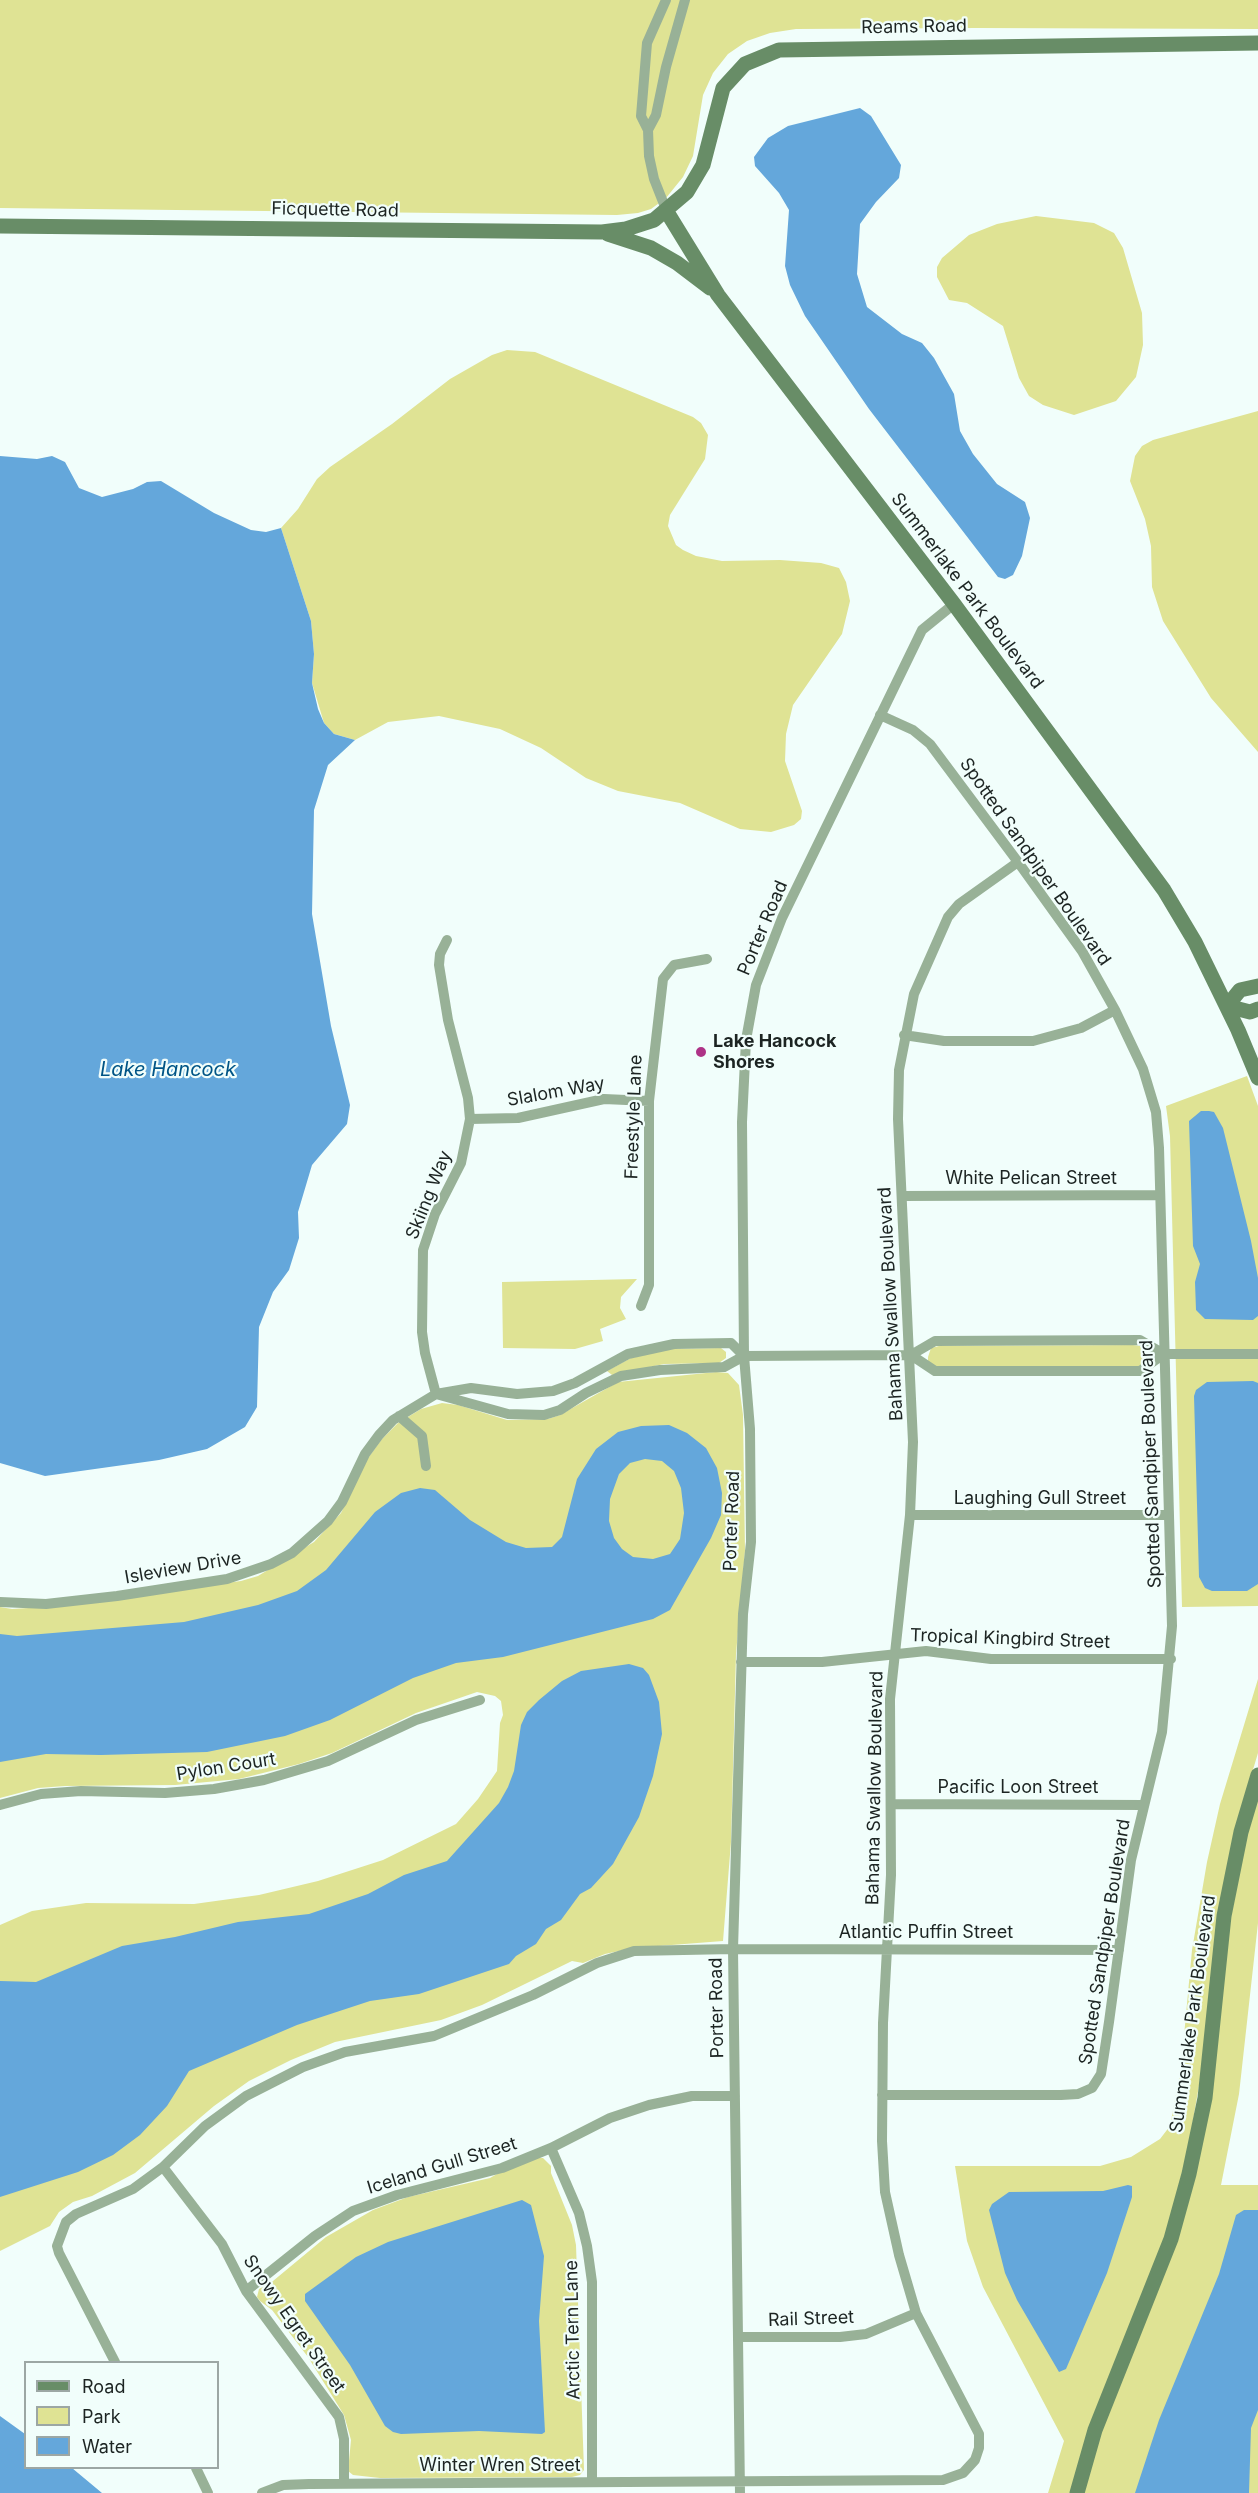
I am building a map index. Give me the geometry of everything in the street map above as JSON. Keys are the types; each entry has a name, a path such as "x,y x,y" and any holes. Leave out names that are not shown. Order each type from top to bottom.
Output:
{"main road":[{"name":"Reams Road","path":"667,212 687,192 703,165 723,88 745,64 779,50 1258,43"},
{"name":"Ficquette Road","path":"0,226 602,232 641,225 667,212"},
{"name":"Summerlake Park Boulevard","path":"667,212 718,295 954,604 1164,890 1195,942 1227,1006 1258,1078"},
{"path":"602,232 651,248 677,263 718,295"},
{"path":"1258,986 1240,990 1227,1006 1250,1012 1258,1009"},
{"name":"Summerlake Park Boulevard","path":"1077,2493 1095,2430 1171,2239 1190,2174 1205,2098 1224,1916 1241,1832 1258,1775"}],"street":[{"name":"Summerlake Park Boulevard","path":"666,0 647,43 641,116 648,130 649,156 667,212"},
{"name":"Summerlake Park Boulevard","path":"648,130 656,115 675,30 685,0"},
{"path":"655,22 675,30"},
{"name":"Porter Road","path":"740,2493 733,1949 741,1662 751,1542 750,1429 744,1356 743,1071 756,985 782,918 922,630 954,604"},
{"name":"Spotted Sandpiper Boulevard","path":"880,715 913,730 930,744 1018,862 1082,951 1115,1010 1143,1069 1156,1112 1160,1195 1171,1659 1162,1732 1131,1860 1101,2074 1092,2088 1078,2094 1061,2095 882,2095"},
{"name":"Bahama Swallow Boulevard","path":"740,2480 943,2480 963,2473 975,2460 979,2448 979,2434 916,2313 899,2255 885,2192 882,2095 886,1950 891,1875 890,1699 910,1515 913,1442 911,1355 898,1119 899,1070 904,1035 914,994 948,917 959,904 1018,862"},
{"name":"Skiing Way","path":"436,1394 422,1332 423,1250 435,1214 461,1163 470,1119 439,965 440,954 447,940"},
{"name":"Freestyle Lane","path":"641,1306 649,1285 649,1101 663,979 674,965 707,959"},
{"path":"904,1035 944,1041 1032,1041 1081,1028 1115,1010"},
{"name":"Slalom Way","path":"470,1119 518,1118 604,1099 649,1101"},
{"name":"White Pelican Street","path":"902,1196 1160,1195"},
{"path":"436,1394 508,1414 544,1415 560,1410 604,1383 621,1376 660,1370 724,1367 744,1356 911,1355 935,1341 1140,1340 1164,1354 1258,1354"},
{"name":"Isleview Drive","path":"0,1602 46,1604 117,1596 227,1580 271,1564 292,1553 328,1521 342,1502 365,1454 379,1435 399,1416 436,1394 471,1388 540,1394 575,1383 628,1354 674,1344 731,1343 744,1356"},
{"path":"911,1355 935,1371 1140,1371 1164,1354"},
{"path":"597,1371 604,1383"},
{"path":"399,1416 422,1436 426,1466"},
{"name":"Laughing Gull Street","path":"910,1515 1169,1515"},
{"name":"Tropical Kingbird Street","path":"741,1662 822,1662 895,1653 935,1651 991,1659 1171,1659"},
{"name":"Pylon Court","path":"0,1804 41,1794 81,1791 165,1793 214,1789 264,1780 328,1761 416,1720 480,1700"},
{"name":"Pacific Loon Street","path":"891,1804 1144,1805"},
{"name":"Atlantic Puffin Street","path":"114,2361 59,2253 57,2246 59,2235 66,2222 76,2214 133,2189 162,2167 205,2127 246,2096 303,2067 345,2052 434,2036 533,1995 597,1963 634,1951 1119,1950"},
{"name":"Iceland Gull Street","path":"246,2290 315,2236 353,2211 397,2195 502,2168 551,2148 610,2118 649,2105 692,2096 735,2096"},
{"name":"Arctic Tern Lane","path":"551,2148 579,2213 592,2282 592,2481"},
{"name":"Snowy Egret Street","path":"162,2167 222,2244 246,2290 339,2416 344,2439 344,2483"},
{"name":"Rail Street","path":"738,2337 840,2337 866,2334 916,2313"},
{"path":"196,2469 208,2493"},
{"name":"Winter Wren Street","path":"262,2493 284,2485 344,2483 504,2488 592,2481 740,2480"}],"green space":[{"path":"0,0 1258,0 1258,29 796,29 770,33 747,41 728,54 713,73 703,95 693,156 683,177 666,198 651,209 638,213 617,215 0,208"},
{"path":"1036,216 1094,223 1114,233 1123,248 1142,313 1143,345 1136,377 1116,401 1074,415 1043,405 1029,396 1019,378 1003,326 967,303 949,300 937,277 937,267 942,258 969,235 997,224"},
{"path":"507,350 535,352 693,417 701,423 708,435 705,459 670,515 668,526 676,545 683,550 696,556 722,561 780,560 821,563 839,568 846,582 850,601 842,634 793,705 786,734 785,761 802,811 801,819 794,825 771,832 740,829 680,803 618,791 586,778 541,748 500,729 439,716 388,722 355,740 334,734 324,723 312,683 314,654 311,621 281,528 298,509 317,479 330,467 392,424 450,379 492,355"},
{"path":"1258,411 1258,752 1211,698 1163,621 1152,587 1151,546 1145,519 1130,481 1135,456 1142,446 1153,440"},
{"path":"1247,1076 1258,1106 1258,1606 1182,1607 1170,1136 1166,1106"},
{"path":"637,1279 621,1297 620,1308 626,1319 600,1329 603,1341 575,1349 503,1348 502,1282"},
{"path":"939,1346 1140,1346 1146,1353 1145,1362 1139,1366 937,1368 928,1361 931,1348"},
{"path":"721,1348 726,1352 726,1358 719,1363 664,1364 612,1375 607,1371 631,1358 671,1349"},
{"path":"716,1372 728,1373 739,1385 743,1415 745,1551 736,1654 731,1842 723,1941 633,1948 605,1954 583,1963 572,1961 482,2005 441,2020 335,2042 291,2060 249,2081 214,2106 135,2173 92,2196 73,2202 59,2212 50,2226 0,2251 0,1925 32,1911 86,1903 194,1904 259,1895 318,1881 383,1860 456,1824 478,1799 497,1771 500,1723 503,1715 501,1701 495,1696 477,1692 416,1713 332,1753 239,1779 175,1785 38,1788 0,1798 0,1607 12,1609 61,1606 241,1581 258,1576 314,1542 341,1513 368,1458 382,1439 398,1423 421,1409 442,1403 458,1405 507,1420 548,1419 560,1415 618,1382"},
{"path":"1258,1679 1258,1753 1252,1773 1188,2150 1165,2237 1070,2493 1048,2493 1064,2441 983,2287 967,2241 955,2166 1100,2166 1131,2157 1160,2139 1170,2126 1181,2068 1192,1950 1207,1862 1220,1804"},
{"path":"1258,1775 1258,1923 1239,2094 1221,2185 1258,2185 1258,2493 1077,2493 1189,2174 1214,2006"},
{"path":"543,2158 551,2166 551,2173 572,2225 576,2245 584,2470 580,2475 572,2477 380,2478 353,2475 348,2471 351,2440 344,2415 308,2357 272,2310 257,2297 259,2289 273,2281 326,2237 373,2210 408,2197 490,2178 509,2167"}],"water":[{"path":"860,108 871,116 901,165 899,178 876,202 860,224 857,274 867,307 902,334 922,343 934,358 954,394 960,431 973,454 997,484 1025,502 1030,518 1022,556 1013,575 1005,579 998,577 869,409 805,316 790,285 785,266 789,210 779,193 755,166 754,157 768,138 788,126"},
{"name":"Lake Hancock","path":"0,456 37,459 52,456 65,462 79,488 102,497 133,489 147,482 161,481 214,513 251,530 266,532 281,528 311,621 314,654 312,683 318,709 324,723 334,734 355,740 328,765 314,810 312,914 331,1026 350,1105 347,1124 312,1165 298,1212 299,1238 289,1270 273,1292 259,1327 257,1407 245,1427 207,1449 159,1460 45,1476 0,1463"},
{"path":"1201,1111 1214,1112 1223,1128 1251,1241 1258,1278 1258,1316 1253,1320 1205,1319 1196,1310 1195,1282 1200,1264 1193,1246 1189,1121"},
{"path":"1253,1381 1258,1383 1258,1584 1247,1591 1212,1591 1205,1588 1199,1577 1194,1396 1196,1390 1207,1382"},
{"path":"669,1425 687,1433 706,1448 717,1468 722,1493 721,1515 711,1538 670,1610 653,1619 503,1657 456,1663 413,1678 330,1720 285,1736 207,1752 46,1754 0,1762 0,1634 17,1636 184,1622 258,1605 297,1591 326,1570 375,1512 401,1493 420,1488 435,1490 470,1520 506,1542 526,1548 552,1547 562,1537 577,1479 596,1449 618,1432 641,1426","holes":["645,1459 662,1461 674,1471 681,1488 684,1513 680,1539 670,1554 653,1559 633,1557 622,1549 614,1538 609,1521 610,1499 619,1474 630,1463"]},
{"path":"629,1664 643,1668 649,1675 659,1702 662,1734 653,1776 639,1817 613,1864 591,1888 580,1894 561,1920 546,1929 536,1944 516,1956 509,1964 419,1994 370,2001 297,2025 189,2071 167,2106 140,2135 113,2155 78,2172 0,2197 0,1981 36,1982 122,1946 175,1937 238,1922 309,1914 368,1894 404,1875 447,1861 499,1803 508,1787 514,1771 521,1725 527,1712 562,1681 581,1671"},
{"path":"1132,2186 1132,2197 1107,2273 1066,2369 1059,2372 1017,2300 1005,2273 989,2210 992,2204 1009,2192 1103,2191"},
{"path":"522,2200 531,2205 544,2256 539,2321 545,2432 542,2434 479,2431 401,2434 393,2432 385,2426 350,2365 305,2301 305,2294 356,2257 388,2242"},
{"path":"1244,2210 1258,2210 1258,2410 1251,2428 1249,2493 1135,2493 1159,2420 1219,2274 1236,2215"},
{"path":"0,2416 24,2433 24,2469 73,2469 102,2493 0,2493"}],"place":[{"name":"Lake Hancock Shores","path":"701,1052"}]}
